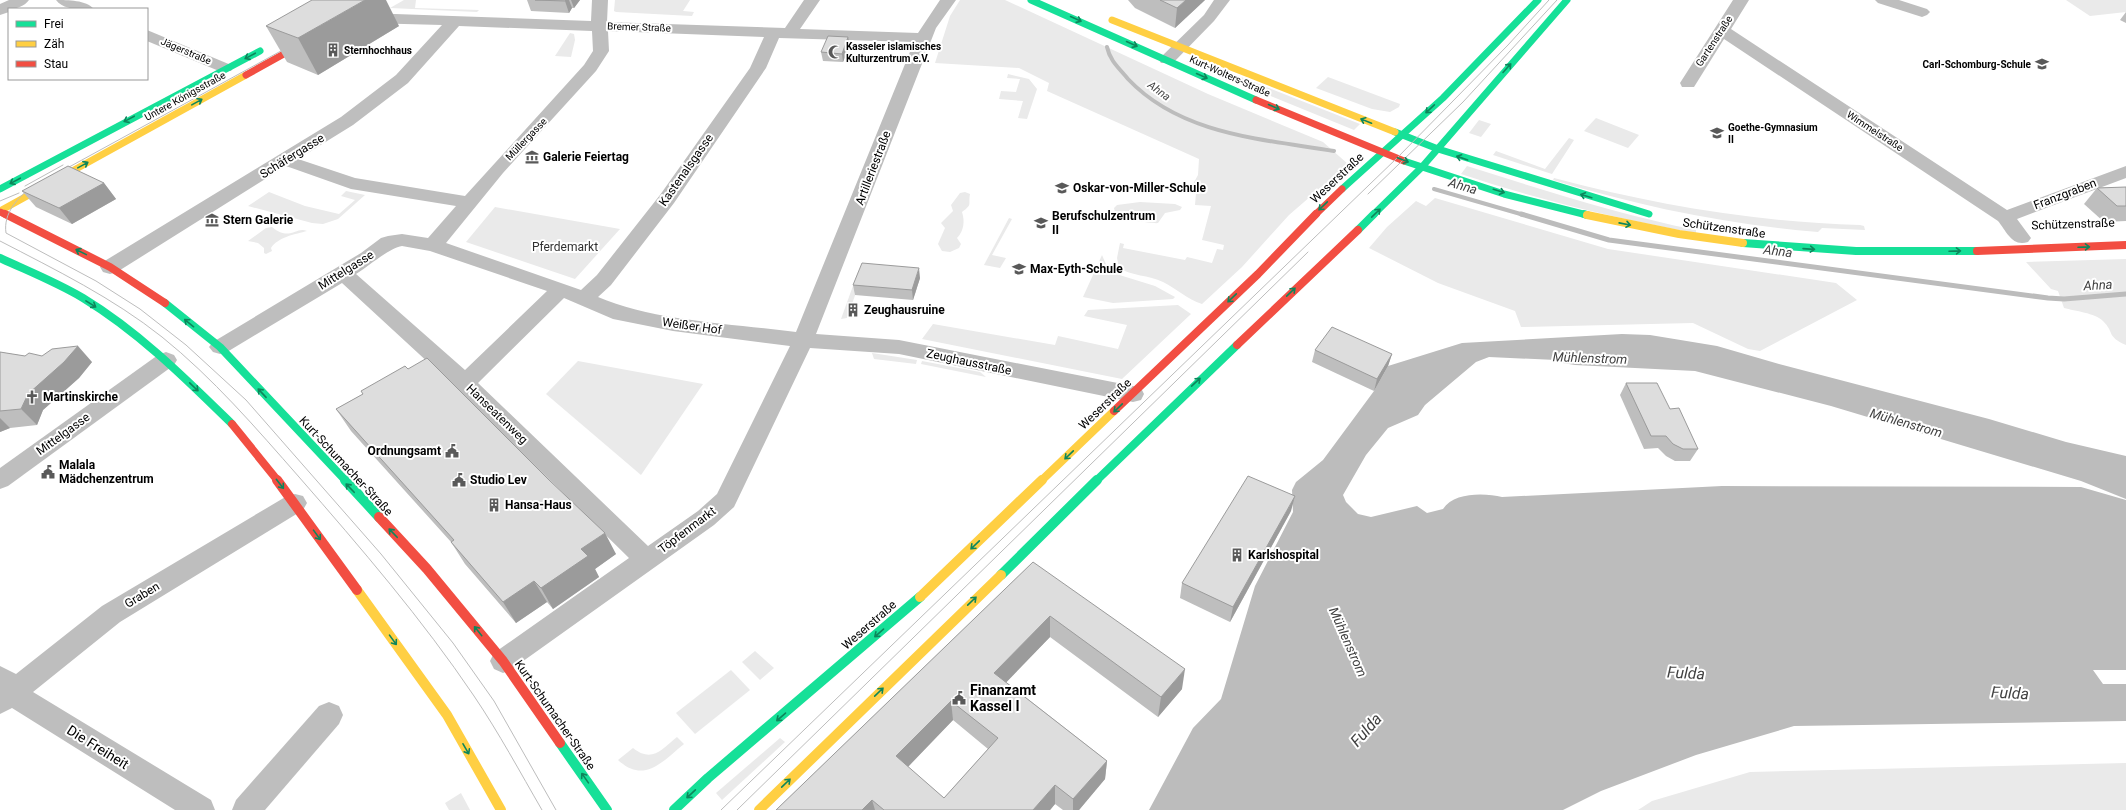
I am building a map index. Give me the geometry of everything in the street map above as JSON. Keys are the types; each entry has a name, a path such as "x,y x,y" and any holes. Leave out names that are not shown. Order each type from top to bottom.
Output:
{"main road":[{"name":"Kurt-Wolters-Straße","path":"1031,0 1278,110 1422,167"},
{"name":"Weserstraße","path":"674,810 708,778 908,608 1258,274 1294,235 1489,54 1538,0"},
{"path":"759,810 1123,456 1168,409 1348,240 1422,167 1567,0"},
{"name":"Kurt-Wolters-Straße","path":"1105,17 1438,150"},
{"name":"Untere Königsstraße","path":"0,211 318,35"},
{"name":"Untere Königsstraße","path":"0,189 267,47"},
{"path":"1438,150 1622,207 1657,215"},
{"name":"Schützenstraße","path":"1422,167 1542,204 1615,222 1701,238 1765,246 1844,252 1916,253 2023,240 2126,245"},
{"name":"Kurt-Schumacher-Straße","path":"0,211 110,267 162,301 220,347 427,569 503,661 607,810"},
{"name":"Schützenstraße","path":"1780,236 1838,240"},
{"path":"0,258 59,284 116,320 166,360 233,425 295,503 447,715 501,810"}],"street":[{"path":"0,10 21,0"},
{"path":"64,0 84,8"},
{"name":"Müllergasse","path":"433,245 468,202 590,68 601,51 599,26 600,0"},
{"name":"Kastenalsgasse","path":"584,298 604,280 667,199 782,32 812,0"},
{"name":"Artilleriestraße","path":"803,340 928,28 948,0"},
{"path":"1167,60 1209,18 1222,0"},
{"name":"Gartenstraße","path":"1688,83 1741,0"},
{"path":"1883,0 1922,12"},
{"name":"Bremer Straße","path":"360,12 362,18 924,38"},
{"name":"Schäfergasse","path":"110,267 347,121 390,90 407,74 455,21"},
{"name":"Wimmelstraße","path":"1722,30 2005,216 2023,240"},
{"name":"Jägerstraße","path":"148,35 225,68"},
{"path":"285,160 351,183 397,192 468,202"},
{"name":"Franzgraben","path":"2005,216 2126,172"},
{"name":"Mittelgasse","path":"220,347 368,258 388,242 402,240 433,245"},
{"path":"433,245 584,298"},
{"name":"Hanseatenweg","path":"343,273 465,383 647,560"},
{"path":"465,383 561,290"},
{"name":"Weißer Hof","path":"584,298 613,312 673,324 803,340"},
{"name":"Zeughausstraße","path":"803,340 899,347 1133,394"},
{"name":"Töpfenmarkt","path":"503,661 706,518 726,500 803,340"},
{"name":"Mittelgasse","path":"0,480 166,360"},
{"name":"Graben","path":"5,689 111,614 295,503"},
{"name":"Die Freiheit","path":"5,689 201,810"},
{"path":"246,810 329,715"}],"green space":[{"path":"404,0 416,0 415,8 479,10 477,12 390,8"},
{"path":"615,0 690,0 683,11 694,12 692,16 616,12 614,11"},
{"path":"960,0 1005,0 1208,94 1323,142 1348,164 1289,215 1242,267 1202,304 1197,302 1163,282 1124,271 1119,268 1117,258 1120,243 1124,244 1123,248 1185,260 1187,257 1212,263 1217,249 1223,250 1224,245 1202,240 1211,206 1195,205 1196,193 1193,184 1198,175 1199,159 1047,91 1049,83 1019,68 935,63 950,16"},
{"path":"2066,0 2126,0 2126,12 2090,16"},
{"path":"570,33 574,34 575,40 571,57 555,56"},
{"path":"1193,58 1360,124 1354,130 1187,62"},
{"path":"1008,74 1029,79 1037,89 1027,119 1018,118 1023,101 999,99 1001,91 1016,92 1020,79 1007,78"},
{"path":"1328,77 1400,104 1399,107 1390,112 1372,109 1316,88"},
{"path":"1596,118 1639,135 1628,148 1584,131"},
{"path":"1479,120 1491,124 1481,137 1469,133"},
{"path":"1569,138 1574,140 1552,174 1493,155 1496,151 1545,169"},
{"path":"1467,166 1552,193 1609,209 1696,230 1696,233 1607,215 1519,192 1461,174"},
{"path":"1554,178 1592,188 1668,204 1744,216 1860,225 1864,226 1865,230 1822,228 1818,232 1783,229 1717,219 1652,206 1586,190 1553,180"},
{"path":"346,191 365,195 338,219 323,224 312,223 248,206 269,192 305,206 339,214 355,200 341,196"},
{"path":"965,192 970,194 968,207 962,212 963,226 957,238 961,244 959,248 950,252 942,251 938,244 945,228 941,223 953,211 951,205 960,193"},
{"path":"1435,198 1608,249 1836,283 1857,300 1760,351 1748,349 1693,323 1521,327 1515,311 1438,283 1369,248 1387,227 1416,201 1426,206"},
{"path":"1140,202 1175,204 1182,207 1180,210 1165,213 1158,223 1116,217 1114,208 1117,205"},
{"name":"Pferdemarkt","path":"495,207 620,229 575,279 466,242"},
{"path":"1009,218 1012,219 992,255 1006,258 1000,268 984,265"},
{"path":"272,227 278,231 288,234 299,230 307,231 278,241 271,248 272,251 266,254 264,253 264,248 258,243 248,241 266,228"},
{"path":"1102,255 1108,269 1113,273 1155,286 1175,297 1173,299 1113,303 1083,297"},
{"path":"2126,259 2126,345 2113,337 2107,325 2099,318 2090,314 2064,308 2058,291 2051,289 2026,262"},
{"path":"858,272 863,273 847,318 841,319"},
{"path":"1178,305 1191,314 1122,379 922,339 933,324 1055,345 1058,336 1118,349 1127,325 1084,316 1088,310"},
{"path":"872,353 917,360 916,364 874,359"},
{"path":"578,361 703,384 641,475 546,394"},
{"path":"922,361 980,372 986,377 921,364"},
{"path":"755,651 774,668 760,680 742,662"},
{"path":"731,670 750,690 695,734 676,713"},
{"path":"677,737 684,744 652,768 636,770 627,767 618,760 633,748 651,755 661,750"},
{"path":"780,738 785,742 722,800 716,793"},
{"path":"2126,763 2126,810 1638,810 1652,801 1750,772"},
{"path":"461,793 470,810 449,810 445,803"}],"water":[{"path":"1622,334 1650,335 1717,346 1779,364 1989,419 2066,442 2126,456 2126,499 2081,481 1831,406 1695,371 1575,365 1557,362 1556,360 1489,357 1476,362 1425,405 1418,415 1388,428 1366,455 1343,495 1346,502 1358,514 1371,517 1417,506 1427,513 1443,509 1454,499 1470,495 1502,497 1722,486 2081,487 2126,500 2126,670 2093,670 2103,684 2126,684 2126,721 1794,726 1696,755 1601,791 1563,810 1149,810 1193,728 1221,699 1255,586 1293,512 1292,490 1296,482 1323,460 1374,391 1388,366 1462,343"}],"building":[{"path":"312,0 365,0 298,38 266,26"},
{"path":"535,0 566,0 565,1"},
{"path":"1160,0 1186,0 1177,8"},
{"path":"828,36 848,37 842,54 821,52"},
{"path":"68,166 104,183 59,208 22,191"},
{"path":"2126,187 2126,206 2117,206 2097,188"},
{"path":"862,263 919,268 912,290 853,285"},
{"path":"1332,327 1392,354 1377,379 1315,350"},
{"path":"78,346 64,362 28,394 21,409 0,411 0,352 25,356 29,353 42,356 52,349"},
{"name":"Hansa-Haus","path":"427,358 549,480 605,533 581,549 588,556 541,588 534,581 503,602 451,542 454,540 336,409 363,394 361,391 405,366 408,369"},
{"path":"1626,383 1657,383 1670,409 1679,408 1698,449 1683,449 1673,444 1666,436 1651,436"},
{"name":"Karlshospital","path":"1248,476 1295,496 1233,607 1182,583"},
{"name":"Finanzamt Kassel I","path":"1033,562 1185,669 1161,697 1050,616 994,673 1107,761 1073,799 1055,785 1033,810 884,810 872,800 862,810 776,810","holes":["951,701 998,738 944,798 896,756"]}],"waterway":[{"name":"Ahna","path":"1107,47 1108,52 1118,68 1128,79 1149,98 1172,112 1197,123 1224,132 1279,143 1334,151"},
{"name":"Ahna","path":"1434,189 1524,215"},
{"name":"Ahna","path":"1521,214 1609,240 2048,298 2064,299 2126,294"}],"tram line":[{"path":"721,810 1397,158 1508,45 1549,0"},
{"path":"1368,194 1463,102 1557,0"},
{"path":"60,172 290,46"},
{"path":"25,186 63,165"},
{"path":"33,186 17,200 9,212 6,233 96,281 140,309 186,345 246,400 381,554 453,643 494,701 556,810"},
{"path":"0,201 19,193"},
{"path":"0,241 84,285 143,323 162,337 199,369 234,404 345,530 433,639 483,710 542,810"},
{"path":"737,810 1308,252"}],"traffic: fast":[{"path":"1031,0 1256,100"},
{"path":"1342,189 1443,98 1538,0"},
{"path":"1358,230 1422,167 1567,0"},
{"path":"0,189 260,51"},
{"path":"1395,132 1438,149 1649,214"},
{"path":"1404,161 1504,194 1587,215"},
{"path":"1743,243 1856,251 1977,251"},
{"path":"0,258 59,284 106,313 129,330 171,366 232,424"},
{"path":"165,303 220,347 379,517"},
{"path":"1001,575 1148,430 1237,345"},
{"path":"674,810 708,778 920,597"},
{"path":"560,743 607,810"}],"traffic: slow":[{"path":"1112,20 1395,132"},
{"path":"0,211 246,75"},
{"path":"1587,215 1679,234 1743,243"},
{"path":"920,597 1114,411"},
{"path":"759,810 1001,575"},
{"path":"357,590 447,715 501,810"}],"traffic: jam":[{"path":"246,75 309,40"},
{"path":"1256,100 1404,161"},
{"path":"1114,411 1258,274 1294,235 1342,189"},
{"path":"0,212 110,267 165,303"},
{"path":"1237,345 1358,230"},
{"path":"1977,251 2126,245"},
{"path":"232,424 295,503 357,590"},
{"path":"379,517 427,569 503,661 560,743"}],"place":[{"name":"Sternhochhaus","path":"333,50"},
{"name":"Kasseler islamisches Kulturzentrum e.V.","path":"835,52"},
{"name":"Carl-Schomburg-Schule","path":"2042,64"},
{"name":"Goethe-Gymnasium II","path":"1717,133"},
{"name":"Galerie Feiertag","path":"532,157"},
{"name":"Oskar-von-Miller-Schule","path":"1062,188"},
{"name":"Stern Galerie","path":"212,220"},
{"name":"Berufschulzentrum II","path":"1041,223"},
{"name":"Max-Eyth-Schule","path":"1019,269"},
{"name":"Zeughausruine","path":"853,310"},
{"name":"Martinskirche","path":"32,397"},
{"name":"Ordnungsamt","path":"452,451"},
{"name":"Malala Mädchenzentrum","path":"48,472"},
{"name":"Studio Lev","path":"459,480"},
{"name":"Hansa-Haus","path":"494,505"},
{"name":"Karlshospital","path":"1237,555"},
{"name":"Finanzamt Kassel I","path":"959,698"}],"water label":[{"name":"Mühlenstrom","path":"1590,358"},
{"name":"Mühlenstrom","path":"1906,423"},
{"name":"Mühlenstrom","path":"1348,642"},
{"name":"Fulda","path":"1686,673"},
{"name":"Fulda","path":"2010,693"},
{"name":"Fulda","path":"1366,730"}]}
